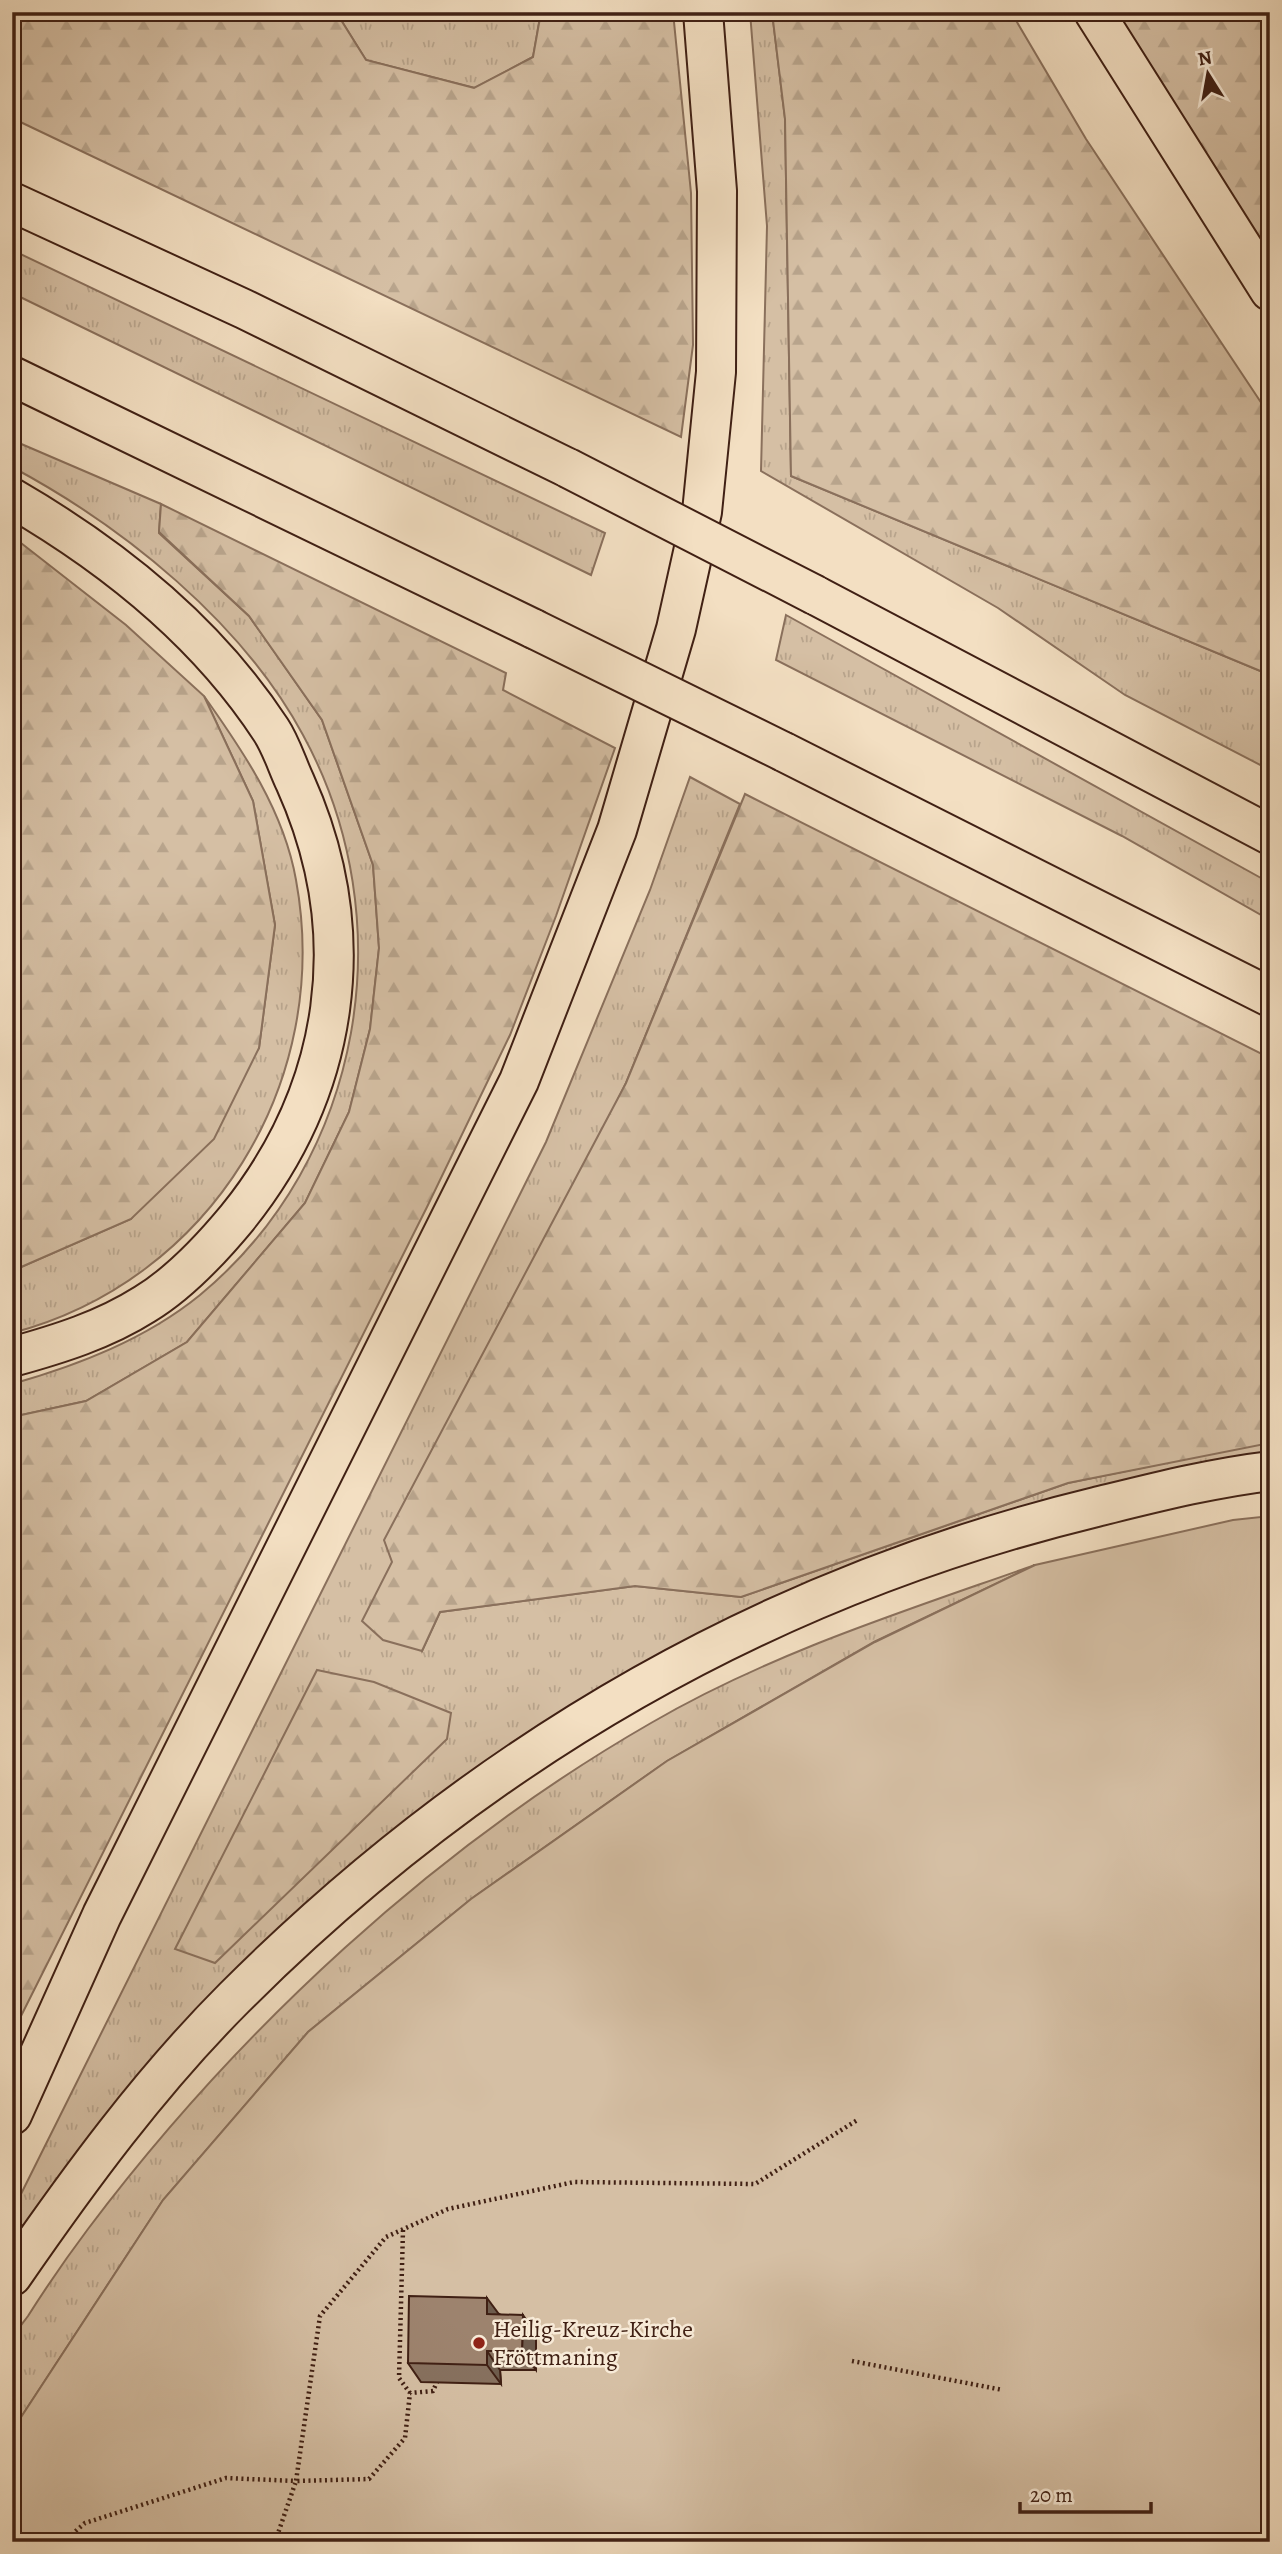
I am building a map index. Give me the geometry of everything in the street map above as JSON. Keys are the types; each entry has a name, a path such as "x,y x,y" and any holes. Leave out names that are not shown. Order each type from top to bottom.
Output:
{"highway":[{"path":"12,2115 102,1915 519,1081 617,830 676,629 703,499 716,372 717,191 703,12"},
{"path":"1094,12 1270,290"},
{"path":"12,202 244,309 568,468 1270,835"},
{"path":"12,376 784,752 1270,997"},
{"path":"12,498 121,571 184,624 272,732 310,817 325,872 333,935 332,993 324,1050 296,1127 262,1186 215,1245 146,1303 77,1338 12,1357"},
{"path":"12,2276 146,2095 233,1999 329,1909 409,1842 495,1777 590,1714 714,1646 824,1594 942,1549 1160,1491 1270,1471"}],"path":[{"path":"275,2542 296,2481 320,2316 386,2237 448,2209 574,2182 755,2184 859,2119"},
{"path":"64,2542 85,2523 226,2477 296,2481 369,2479 405,2438 410,2393 399,2378 403,2230"},
{"path":"852,2361 1003,2390"},
{"path":"410,2393 433,2391 437,2382"}],"green space":[{"path":"12,12 336,12 366,60 474,88 533,57 541,12 673,12 691,193 693,345 681,437 12,118"},
{"path":"336,12 541,12 533,57 475,88 366,60"},
{"path":"750,12 772,12 785,119 791,476 1270,675 1270,770 1125,695 998,608 761,471 767,226"},
{"path":"772,12 1011,12 1086,139 1270,416 1270,675 791,476 785,119"},
{"path":"1117,12 1270,12 1270,257"},
{"path":"12,250 605,533 591,575 12,293"},
{"path":"12,440 161,504 159,533 249,616 322,720 373,865 379,948 370,1029 349,1112 305,1203 187,1342 86,1401 12,1417 12,1384 87,1359 157,1325 200,1295 256,1239 299,1176 331,1107 351,1033 358,958 353,881 334,807 303,735 278,694 248,654 214,616 177,581 96,518 12,467"},
{"path":"161,504 506,673 503,690 615,748 556,916 510,1035 427,1207 12,2034 12,1417 86,1401 187,1342 305,1203 349,1112 370,1029 379,948 373,865 322,720 249,616 159,532"},
{"path":"12,536 126,625 204,696 253,801 275,925 259,1048 214,1139 131,1219 12,1271"},
{"path":"786,615 1270,883 1270,920 1122,836 776,660"},
{"path":"204,696 247,760 272,806 282,830 296,880 303,955 295,1028 275,1098 243,1162 199,1220 146,1269 83,1307 12,1333 12,1271 131,1219 259,1048 275,925 253,801"},
{"path":"690,777 740,804 626,1083 392,1562 422,1651 440,1612 635,1586 741,1597 1068,1483 1253,1445 1270,1443 1270,1455 1056,1499 459,1784 30,2225 14,2225 13,2210 546,1142 650,890"},
{"path":"745,794 1270,1058 1270,1443 1068,1483 741,1597 635,1586 440,1612 422,1651 383,1640 362,1621 392,1562 384,1540 626,1083"},
{"path":"1270,1516 1270,2542 12,2542 12,2431 163,2200 308,2032 471,1899 667,1761 875,1642 1035,1565 1233,1520"},
{"path":"1035,1565 874,1642 667,1761 471,1899 308,2032 163,2200 12,2431 12,2339 88,2229 146,2155 208,2084 344,1948 417,1885 571,1772 697,1698 743,1675 839,1635"},
{"path":"317,1670 374,1682 451,1713 447,1739 215,1963 175,1949"}],"building":[{"name":"Heilig-Kreuz-Kirche Fröttmaning","path":"409,2296 487,2298 487,2314 523,2315 522,2351 487,2351 487,2365 408,2363"}],"place":[{"name":"Heilig-Kreuz-Kirche Fröttmaning","path":"479,2343"}]}
